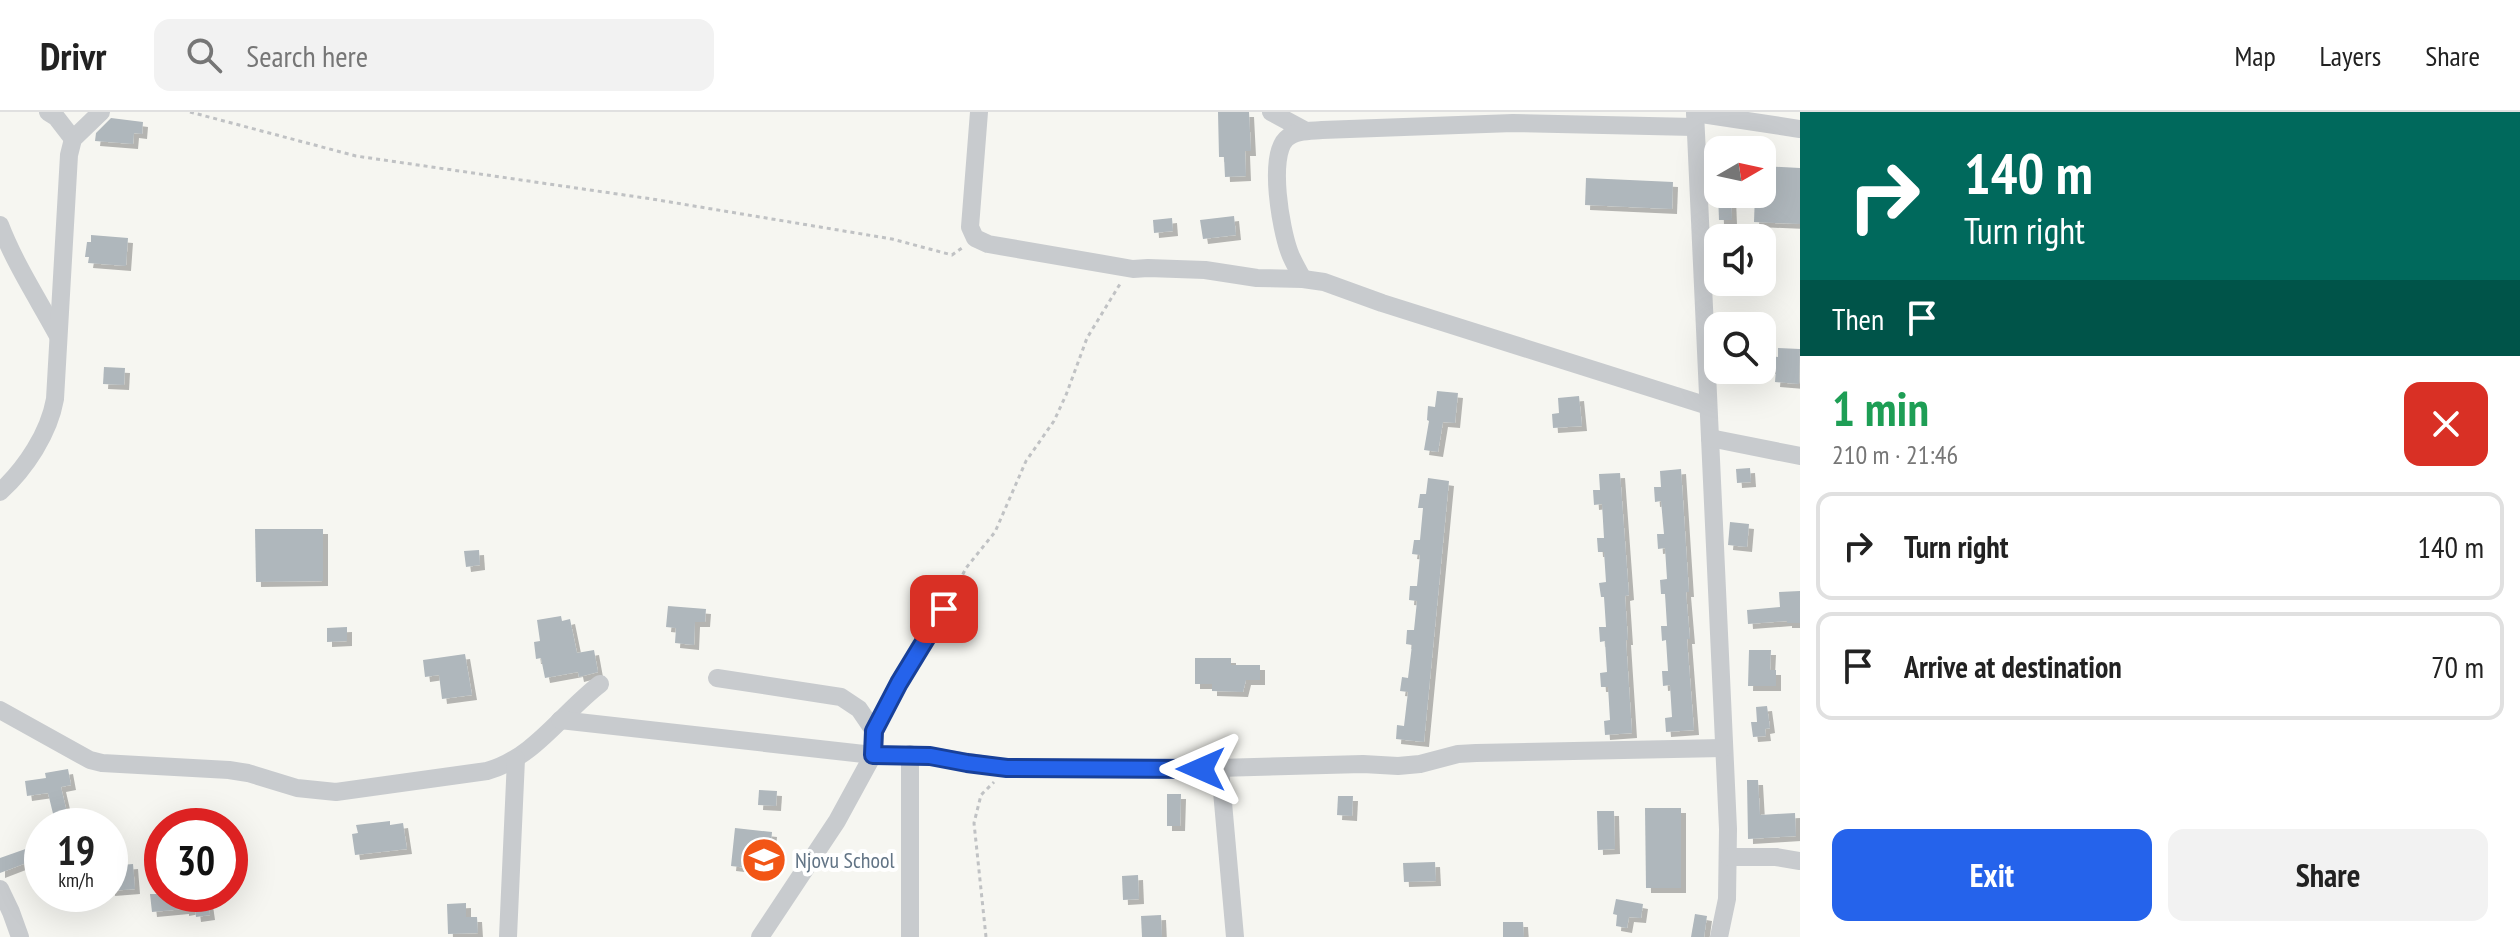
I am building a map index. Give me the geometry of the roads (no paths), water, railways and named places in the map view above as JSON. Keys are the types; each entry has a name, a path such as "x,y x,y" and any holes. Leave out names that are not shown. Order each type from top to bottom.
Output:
{"street":[{"path":"48,112 56,117 73,139"},
{"path":"0,492 25,462 52,417 68,172 73,139 101,112"},
{"path":"979,112 969,215 975,238 988,244 1133,269 1205,270 1257,278 1303,279 1335,286 1708,406"},
{"path":"1271,112 1306,131"},
{"path":"1303,279 1289,251 1282,226 1277,168 1285,140 1306,131 1695,117 1800,129"},
{"path":"1695,117 1729,857 1727,899 1719,937"},
{"path":"0,225 11,255 58,336"},
{"path":"1710,438 1800,456"},
{"path":"760,937 837,821 873,755 874,731 944,609"},
{"path":"717,678 841,697 859,709 874,731"},
{"path":"0,710 80,755 102,763 229,770 319,792 358,791 504,766 516,759 600,684"},
{"path":"560,720 873,755 910,754 1007,768 1398,766 1476,753 1723,748"},
{"path":"910,754 910,937"},
{"path":"508,937 516,759"},
{"path":"1220,769 1235,937"},
{"path":"1729,857 1776,857 1800,861"},
{"path":"0,889 20,937"}],"place":[{"name":"Njovu School","path":"764,860"}]}
